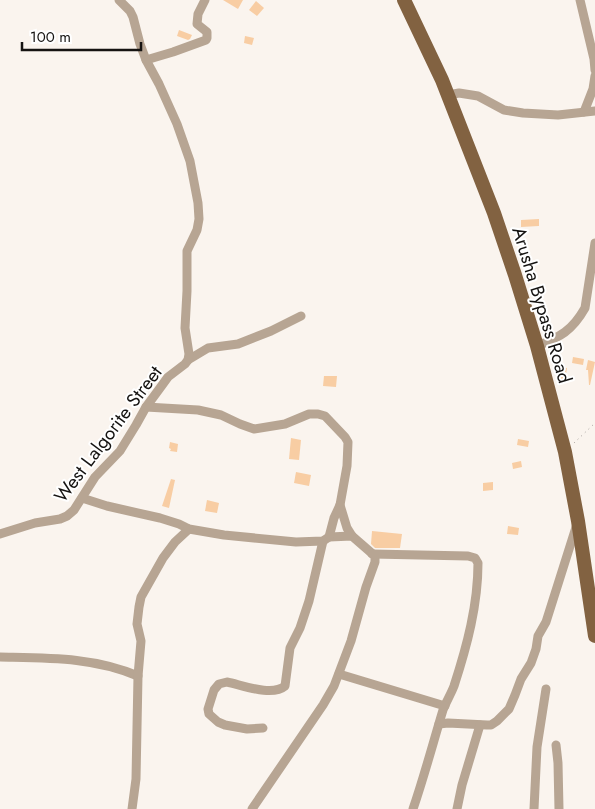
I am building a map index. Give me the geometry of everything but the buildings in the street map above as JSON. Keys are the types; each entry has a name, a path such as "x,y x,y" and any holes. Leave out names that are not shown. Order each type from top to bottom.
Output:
{"main road":[{"name":"Arusha Bypass Road","path":"404,0 442,80 494,213 512,266 565,452 592,591 595,636"}],"street":[{"path":"146,60 206,40 207,32 196,24 204,0"},
{"path":"580,0 595,70"},
{"name":"West Lalgorite Street","path":"0,534 67,516 74,510 95,477 120,451 146,407 168,377 188,360 189,354 185,328 188,291 187,250 197,230 199,219 198,203 186,147 159,84 146,60 134,17 122,1"},
{"path":"584,112 593,89 595,76"},
{"path":"448,95 459,93 478,96 504,110 523,113 558,115 595,111"},
{"path":"536,346 554,339 567,331 582,314 585,308 595,243"},
{"path":"188,360 208,348 238,344 271,331 301,316"},
{"path":"146,407 198,410 214,413 254,428 285,424 309,414 318,414 325,416 348,442 347,466 340,505 326,539 300,628 290,648 285,686 278,690 263,691 227,682 222,683 214,690 208,709 209,714 218,722 247,729 263,728"},
{"path":"82,498 107,506 160,518 190,529 224,535 296,542 352,536"},
{"path":"252,809 323,705 334,686 352,642 366,587 375,562 375,556 352,536 340,505"},
{"path":"439,724 492,725 506,712 521,679 534,657 538,636 547,617 578,521"},
{"path":"132,809 136,779 138,676 141,642 137,616 141,597 163,558 175,542 190,529"},
{"path":"372,554 468,556 475,558 478,563 474,615 413,809"},
{"path":"0,657 82,660 108,665 138,676"},
{"path":"339,674 445,706"},
{"path":"534,809 536,748 546,689"},
{"path":"457,809 462,785 480,725"},
{"path":"556,745 559,809"}],"path":[{"path":"565,452 595,423"}]}
